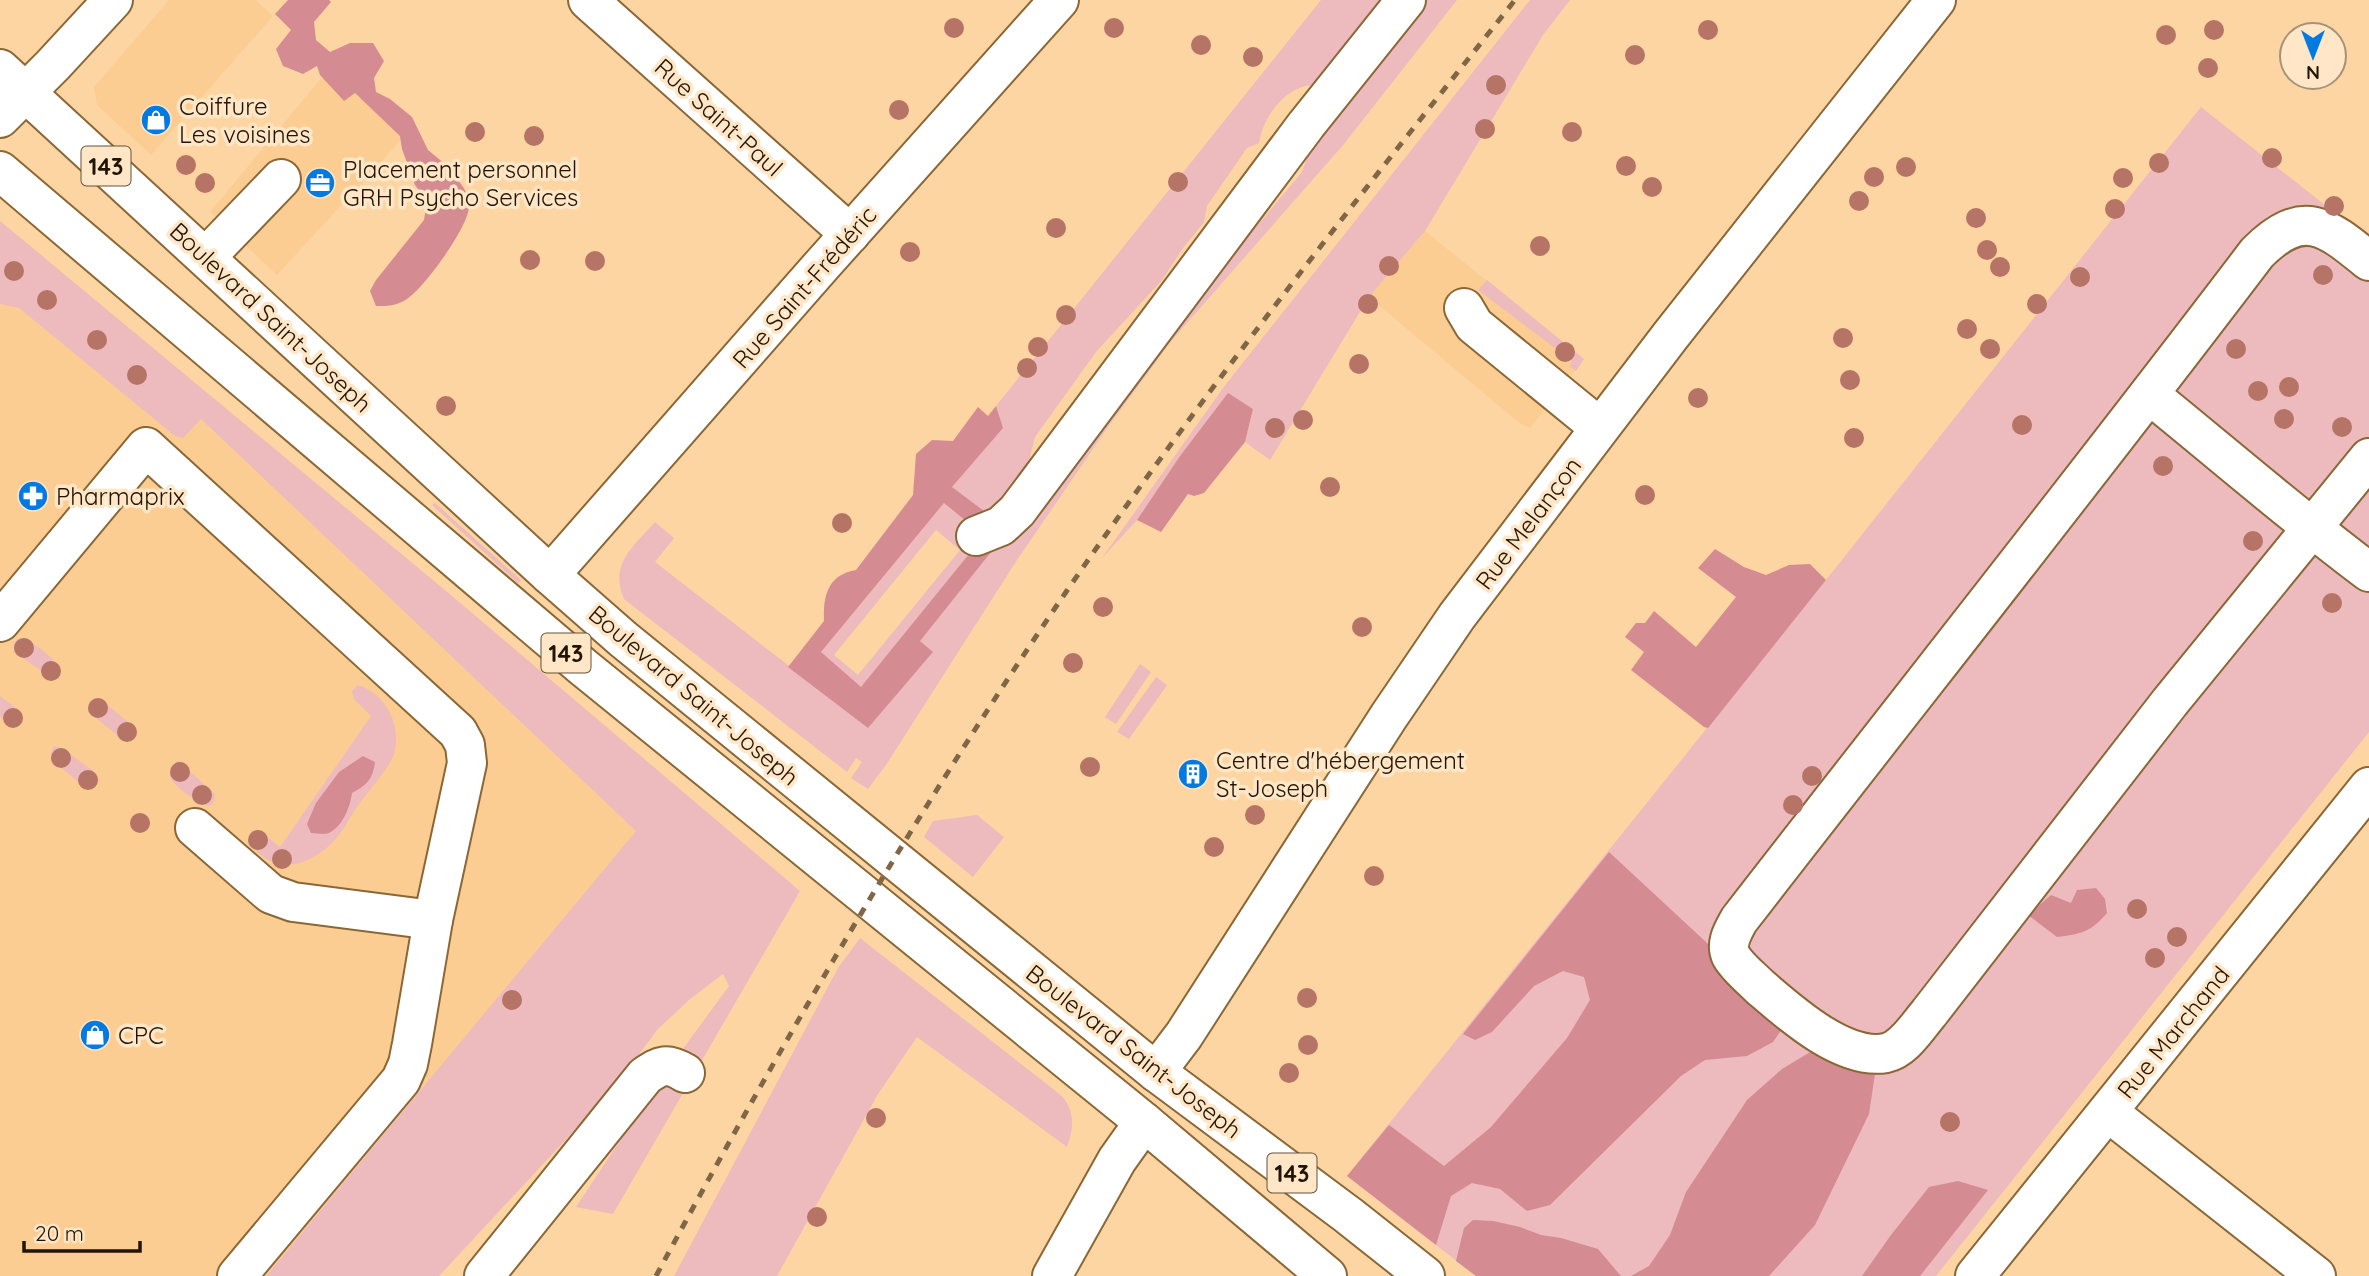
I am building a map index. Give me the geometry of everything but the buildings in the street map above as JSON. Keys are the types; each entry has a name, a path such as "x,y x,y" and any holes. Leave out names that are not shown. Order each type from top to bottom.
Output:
{"street":[{"path":"9,93 113,0"},
{"name":"Rue Saint-Paul","path":"588,0 850,234"},
{"name":"Rue Saint-Frédéric","path":"550,575 1059,0"},
{"path":"976,536 1001,526 1017,511 1306,125 1406,0"},
{"name":"Rue Melançon","path":"1156,1072 1184,1035 1438,642 1600,427 1936,0"},
{"name":"Boulevard Saint-Joseph","path":"9,93 206,257 550,575 676,682 1156,1072 1425,1276"},
{"name":"Boulevard Saint-Joseph","path":"0,171 563,651 1144,1122 1327,1276"},
{"path":"206,257 281,179"},
{"path":"2369,261 2340,237 2314,226 2291,227 2281,232 2257,253 2150,395 1963,630 1739,920 1730,937 1730,955 1746,974 1819,1035 1864,1051 1887,1053 1908,1038 2170,702 2369,458"},
{"path":"1464,308 1474,325 1600,427"},
{"path":"2150,395 2312,529 2369,572"},
{"path":"0,622 146,447 458,732 465,745 467,763 433,920 412,1044 401,1080 237,1276"},
{"name":"Rue Marchand","path":"1975,1276 2369,786"},
{"path":"195,828 271,894 293,902 433,920"},
{"path":"484,1276 645,1076 659,1066 674,1066 685,1073"},
{"path":"2108,1112 2316,1276"},
{"path":"1052,1276 1116,1160 1144,1122"}],"shaded area":[{"path":"169,0 256,0 273,16 151,155 97,105 94,87"},
{"path":"288,0 331,2 314,22 316,40 330,52 350,43 373,43 384,61 374,78 376,92 390,99 412,117 428,150 451,169 449,172 460,182 467,194 468,213 446,255 415,293 399,303 376,306 370,291 424,220 427,201 415,185 400,136 355,93 344,101 320,75 317,66 303,74 283,66 276,49 291,30 275,14"},
{"path":"1321,0 1391,0 1296,112 1312,85 1302,87 1284,97 1270,114 1259,143 1247,148 1207,206 1204,222 1162,280 1096,352 1035,437 1025,476 1205,288 1302,172 1319,124 1425,0 1457,0 1344,144 1172,340 1108,427 1017,560 868,789 851,778 862,762 856,758 847,772 624,599 619,576 621,566 632,548 655,522 674,538 655,562 868,727 933,652 920,641 982,538 861,688 821,652 944,503 987,514 952,487 1002,428 996,406","holes":["936,530 960,550 858,675 834,655"]},
{"path":"1530,0 1570,0 1543,35 1425,231 1369,297 1270,460 1245,442 1253,409 1228,394 1180,456 1137,520 1102,558 1226,384"},
{"path":"328,70 404,137 277,275 210,212"},
{"path":"2201,107 2369,240 2369,732 1936,1276 1476,1276 1347,1176 1826,580"},
{"path":"0,221 452,596 647,819 266,1276 0,1276"},
{"path":"0,221 452,596 800,891 613,1214 576,1207 658,1083 729,986 723,974 689,1000 657,1030 632,1064 569,1136 439,1276 266,1276 636,831 201,419 183,438 175,436 19,308 0,304"},
{"path":"1425,231 1584,359 1530,428 1518,422 1369,297"},
{"path":"1487,280 1584,359 1576,371 1570,367 1572,361 1478,290"},
{"path":"1228,393 1253,409 1245,442 1204,493 1194,496 1188,494 1161,532 1137,520 1180,456"},
{"path":"996,406 1003,428 952,487 988,514 976,529 944,503 821,652 861,687 982,538 995,547 920,641 933,652 868,728 788,667 824,621 826,595 833,581 856,570 913,495 916,454 932,440 953,441 978,407 988,416"},
{"path":"435,503 521,580 518,583 432,505"},
{"path":"1715,549 1744,567 1766,575 1789,565 1810,564 1826,580 1708,728 1631,670 1644,652 1625,637 1636,623 1645,623 1654,611 1696,647 1736,597 1698,568"},
{"path":"25,638 53,660 59,672 59,679 53,679 17,654 13,645 17,639"},
{"path":"1140,664 1151,672 1116,724 1105,717"},
{"path":"1156,677 1167,685 1129,739 1117,732"},
{"path":"358,685 377,695 390,712 396,733 392,759 340,834 323,851 300,863 289,865 267,859 257,852 248,840 252,830 261,832 280,847 371,716 354,699 352,691"},
{"path":"0,696 22,713 23,719 19,725 11,726 0,717"},
{"path":"100,699 133,726 136,733 132,740 124,740 88,712 91,703"},
{"path":"54,746 62,748 97,774 99,779 94,787 84,787 51,759"},
{"path":"363,756 375,762 373,773 365,784 352,793 342,821 329,833 311,833 307,824 316,803 339,772"},
{"path":"177,761 182,762 215,794 210,806 187,794 172,780 170,771"},
{"path":"977,815 1004,837 973,877 924,837 933,821"},
{"path":"1609,852 1789,1019 1773,1042 1747,1056 1705,1060 1681,1076 1550,1205 1527,1211 1500,1189 1472,1183 1451,1196 1436,1245 1347,1176 1389,1125 1444,1166 1491,1127 1567,1038 1590,1000 1584,977 1563,971 1534,986 1492,1032 1475,1040 1463,1034"},
{"path":"2096,888 2105,899 2107,913 2085,931 2057,937 2028,915 2051,895 2071,903 2077,890"},
{"path":"860,938 1062,1096 1072,1120 1067,1147 917,1037 878,1094 777,1276 674,1276 838,968"},
{"path":"1812,1051 1871,1062 1875,1074 1869,1114 1815,1225 1769,1276 1631,1276 1649,1266 1670,1235 1686,1192 1747,1100 1782,1069"},
{"path":"1958,1181 1988,1190 1920,1276 1862,1276 1929,1187"},
{"path":"1473,1220 1520,1227 1598,1249 1621,1276 1476,1276 1456,1261 1464,1228"}],"railway":[{"path":"656,1276 752,1101 852,929 1010,675 1119,516 1229,366 1515,0"}],"place":[{"name":"Coiffure Les voisines","path":"156,120"},
{"name":"Placement personnel GRH Psycho Services","path":"320,183"},
{"name":"Pharmaprix","path":"33,496"},
{"name":"Centre d'hébergement St-Joseph","path":"1193,774"},
{"name":"CPC","path":"95,1035"}]}
